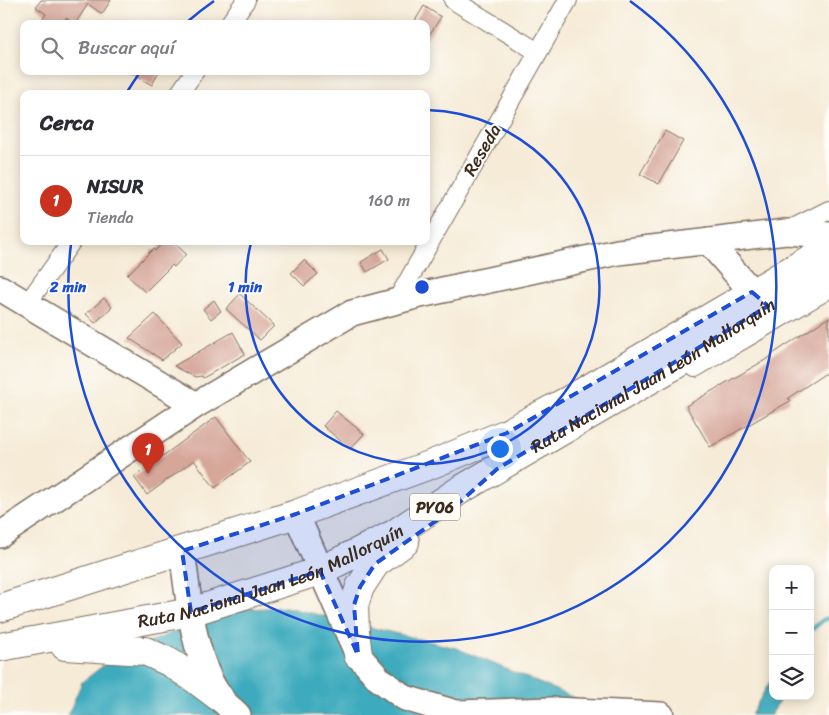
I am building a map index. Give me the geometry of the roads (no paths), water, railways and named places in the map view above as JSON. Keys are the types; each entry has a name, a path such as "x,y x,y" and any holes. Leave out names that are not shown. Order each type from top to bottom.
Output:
{"highway":[{"name":"Ruta Nacional Juan León Mallorquín","path":"8,646 191,612 320,570 394,534 460,490 689,357 760,299 829,248"},
{"name":"Ruta Nacional Juan León Mallorquín","path":"0,608 296,514 434,463 506,433 760,299 829,268"},
{"path":"358,655 354,605 360,587 375,564 451,510 497,469"},
{"path":"8,646 145,651 169,662 196,679 228,706"}],"main road":[{"path":"0,535 196,405 352,313 397,300 618,252 786,232 829,235"},
{"path":"708,241 760,299"},
{"path":"0,288 196,405"},
{"path":"296,514 358,655 379,679 405,698 456,713 553,710 661,715"},
{"path":"182,551 191,612 202,665 228,706"}],"street":[{"path":"232,20 246,0"},
{"path":"453,0 538,52"},
{"name":"Reseda","path":"430,242 568,0"},
{"path":"182,90 192,75"},
{"path":"786,232 829,210"},
{"path":"27,304 69,245"},
{"name":"Reseda","path":"397,300 428,245"},
{"path":"588,416 672,380 704,364 829,289"}],"water":[{"path":"286,607 456,648 615,715 68,715 82,682 104,665 139,647 215,614 247,609"},
{"path":"769,683 769,700 780,700 771,715 751,715"}],"waterway":[{"path":"814,628 823,620 829,618"}],"place":[{"name":"NISUR","path":"148,474"}]}
